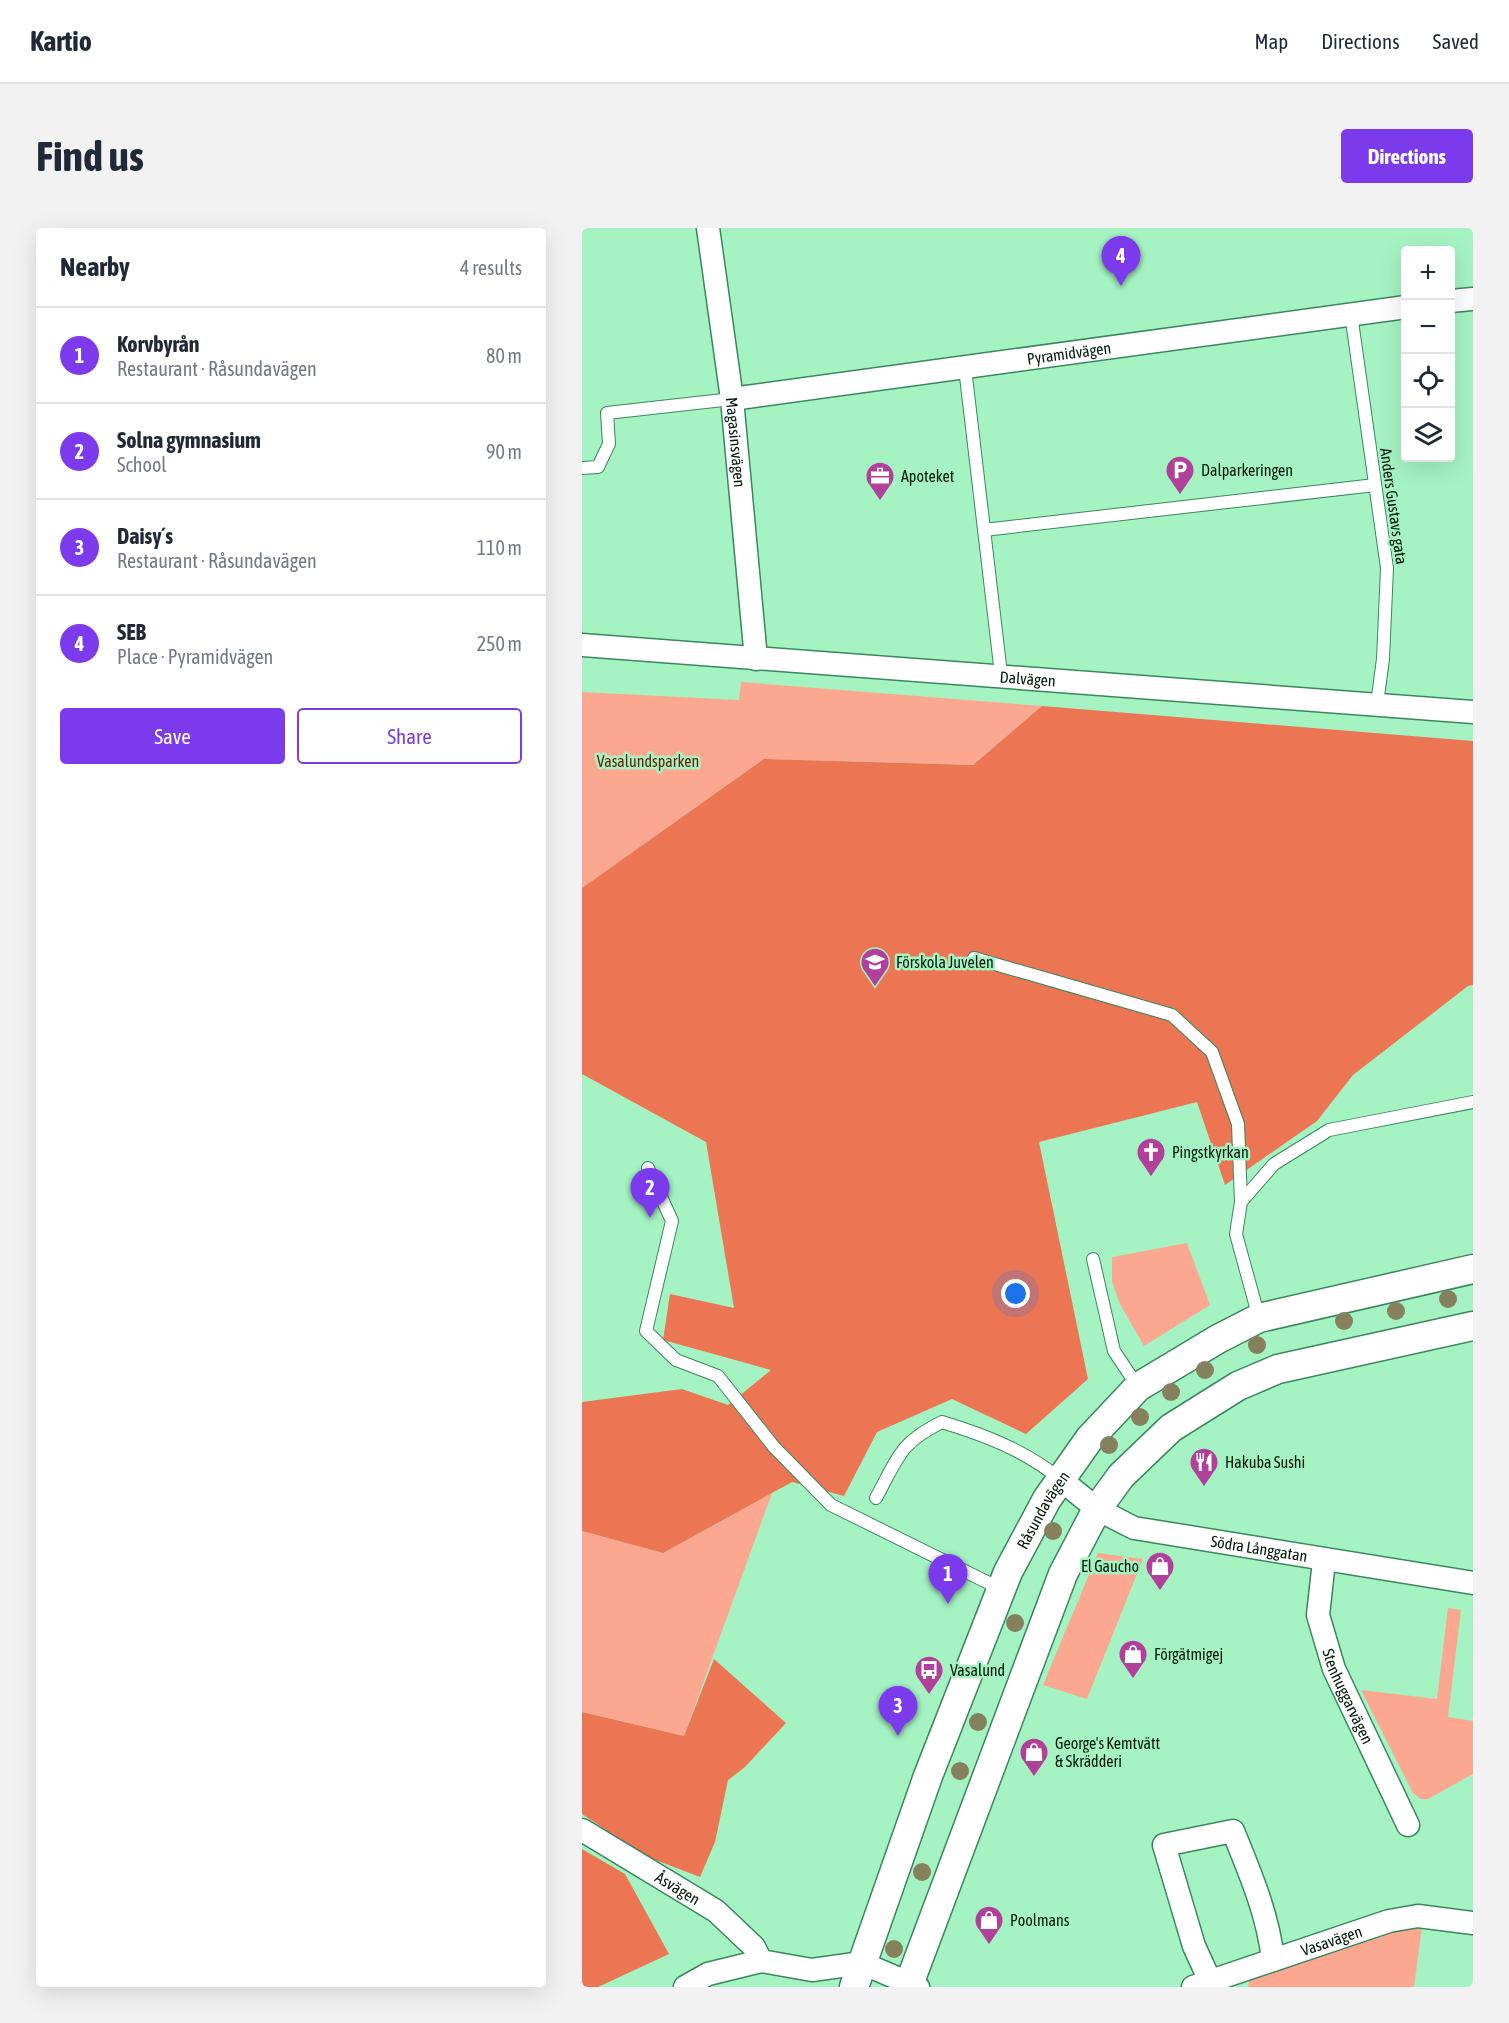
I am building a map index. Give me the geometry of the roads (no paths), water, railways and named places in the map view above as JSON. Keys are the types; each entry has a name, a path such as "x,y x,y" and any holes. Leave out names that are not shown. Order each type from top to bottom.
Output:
{"street":[{"name":"Magasinsvägen","path":"708,228 732,399 756,659"},
{"path":"1455,300 1473,298"},
{"name":"Pyramidvägen","path":"732,399 1401,308"},
{"name":"Dalvägen","path":"582,645 756,659 1001,674 1473,712"},
{"name":"Råsundavägen","path":"858,1975 928,1776 1001,1589 1060,1479 1090,1438 1138,1388 1218,1339 1259,1318 1473,1269"},
{"path":"685,1987 708,1974 761,1961 858,1975 912,1986 1063,1574 1097,1509 1121,1476 1171,1428 1238,1386 1278,1369 1473,1326"},
{"name":"Södra Långgatan","path":"1060,1479 1097,1509 1134,1528 1324,1561 1473,1583"},
{"name":"Stenhuggarvägen","path":"1324,1561 1318,1615 1334,1669 1408,1825"},
{"name":"Åsvägen","path":"582,1830 716,1911 748,1940 761,1961"},
{"path":"1202,1984 1194,1946 1164,1845 1233,1831 1259,1896 1270,1935 1273,1960"},
{"name":"Vasavägen","path":"1202,1984 1389,1921 1418,1916 1473,1923"}],"lane":[{"name":"Anders Gustavs gata","path":"1351,314 1387,568 1383,659 1377,704"},
{"path":"965,368 1001,674"},
{"path":"582,468 598,466 609,444 607,413 732,399"},
{"path":"984,530 1375,485"},
{"path":"974,958 1172,1015 1212,1052 1238,1124 1241,1202 1236,1234 1259,1318"},
{"path":"1241,1202 1274,1164 1329,1130 1473,1102"},
{"path":"648,1168 672,1221 646,1331 676,1360 718,1376 774,1447 831,1505 1001,1589"},
{"path":"1093,1259 1114,1351 1138,1388"},
{"path":"876,1498 904,1445 920,1433 942,1422 986,1435 1043,1465 1060,1479"}],"place":[{"name":"SEB","path":"1121,286"},
{"name":"Dalparkeringen","path":"1180,496"},
{"name":"Apoteket","path":"880,502"},
{"name":"Förskola Juvelen","path":"875,988"},
{"name":"Pingstkyrkan","path":"1151,1178"},
{"name":"Solna gymnasium","path":"650,1218"},
{"name":"Hakuba Sushi","path":"1204,1488"},
{"name":"El Gaucho","path":"1160,1592"},
{"name":"Korvbyrån","path":"948,1604"},
{"name":"Förgätmigej","path":"1133,1680"},
{"name":"Vasalund","path":"929,1696"},
{"name":"Daisy´s","path":"898,1736"},
{"name":"George's Kemtvätt & Skrädderi","path":"1034,1778"},
{"name":"Poolmans","path":"989,1946"}],"park label":[{"name":"Vasalundsparken","path":"648,761"}]}
